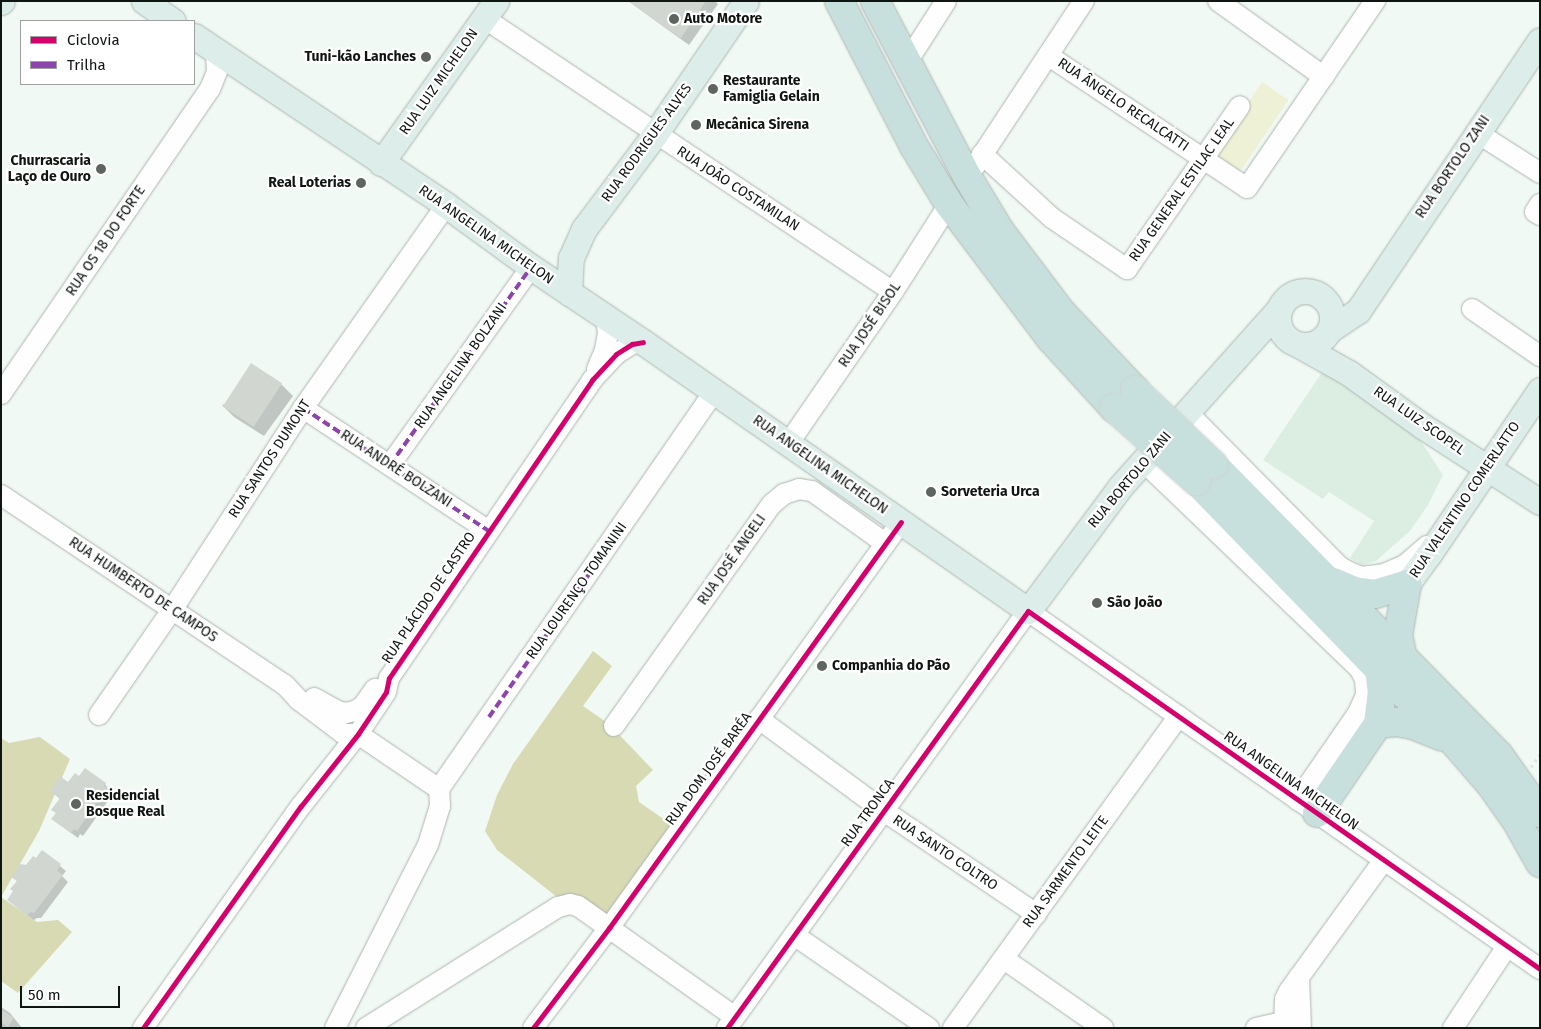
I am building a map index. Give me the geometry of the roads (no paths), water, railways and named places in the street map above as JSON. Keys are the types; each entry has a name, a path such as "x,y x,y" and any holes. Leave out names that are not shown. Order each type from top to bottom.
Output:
{"highway":[{"path":"839,1 915,148 949,204 1050,338 1114,408 1204,472 1328,580 1499,755 1540,813"},
{"path":"875,1 968,178 1000,231 1026,268 1062,313 1135,390 1204,472 1379,670 1452,741 1491,785 1517,822 1540,863"},
{"path":"1328,580 1354,591 1375,594 1406,584 1398,635 1402,654"},
{"path":"1308,806 1378,724 1382,693 1379,670"},
{"path":"1378,724 1396,722 1414,725 1452,741"}],"main road":[{"path":"144,1 172,20"},
{"name":"RUA RODRIGUES ALVES","path":"569,293 571,258 584,230 655,134 746,1"},
{"name":"RUA LUIZ MICHELON","path":"381,163 490,10"},
{"name":"RUA ANGELINA MICHELON","path":"195,37 446,205 531,268 643,342 1028,611"},
{"name":"RUA BORTOLO ZANI","path":"1329,332 1358,311 1476,132 1540,40"},
{"path":"1295,344 1281,331 1278,316 1280,308 1290,296 1304,291 1312,292 1326,299 1344,301 1367,295"},
{"path":"1238,354 1295,344 1314,345 1329,332 1332,313 1326,299"},
{"name":"RUA BORTOLO ZANI","path":"1028,611 1120,487 1280,308"},
{"name":"RUA LUIZ SCOPEL","path":"1329,332 1349,373"},
{"name":"RUA LUIZ SCOPEL","path":"1295,344 1349,373 1540,502"},
{"name":"RUA VALENTINO COMERLATTO","path":"1406,584 1444,532 1486,467 1540,390"},
{"path":"1450,443 1458,468 1464,501"}],"street":[{"path":"907,62 946,1"},
{"path":"968,178 1084,1"},
{"path":"1218,1 1324,77 1375,1"},
{"name":"RUA JOÃO COSTAMILAN","path":"490,10 655,134 893,292"},
{"name":"RUA OS 18 DO FORTE","path":"1,394 210,89 217,72 216,52"},
{"name":"RUA ÂNGELO RECALCATTI","path":"1048,56 1247,188 1324,77"},
{"name":"RUA OS 18 DO FORTE","path":"210,89 225,77 245,71"},
{"name":"RUA GENERAL ESTILAC LEAL","path":"982,154 1052,218 1128,269 1202,158 1240,106"},
{"path":"1476,132 1540,173"},
{"name":"RUA JOSÉ BISOL","path":"788,444 893,292 949,204"},
{"name":"RUA SANTOS DUMONT","path":"99,715 172,610 303,408 446,205"},
{"name":"RUA ANGELINA BOLZANI","path":"390,465 531,268"},
{"path":"1472,309 1540,356"},
{"name":"RUA PLÁCIDO DE CASTRO","path":"592,380 605,350 608,333 606,319"},
{"name":"RUA PLÁCIDO DE CASTRO","path":"151,1025 351,734 386,692 389,678 592,380 616,354 632,344 643,342"},
{"name":"RUA LOURENÇO TOMANINI","path":"439,789 714,392"},
{"name":"RUA ANDRÉ BOLZANI","path":"303,408 489,531"},
{"path":"1188,413 1333,560 1349,572 1360,577 1384,574 1405,565 1444,532"},
{"path":"1143,461 1359,668 1364,679 1366,695 1308,806"},
{"name":"RUA JOSÉ ANGELI","path":"614,726 772,504 784,494 799,489 812,491 885,544"},
{"name":"RUA HUMBERTO DE CAMPOS","path":"1,495 284,685 299,700 439,789"},
{"name":"RUA DOM JOSÉ BARÉA","path":"533,1028 609,928 901,522"},
{"name":"RUA ANGELINA MICHELON","path":"1028,611 1308,806 1506,948 1540,969"},
{"name":"RUA TRONCA","path":"731,1022 1028,611"},
{"name":"RUA HUMBERTO DE CAMPOS","path":"284,685 302,692 337,712 346,713 363,706 377,686 389,678"},
{"name":"RUA SARMENTO LEITE","path":"953,1028 1179,716"},
{"name":"RUA SANTO COLTRO","path":"759,719 884,811 1036,914"},
{"path":"335,1028 428,845 440,806 439,789"},
{"path":"1280,1025 1299,977 1384,860"},
{"path":"366,1028 558,907 570,904 578,906 609,928 731,1022"},
{"path":"794,935 929,1028"},
{"path":"1453,1028 1506,948"},
{"path":"1004,959 1103,1028"}],"place":[{"name":"Auto Motore","path":"674,19"},
{"name":"Tuni-kão Lanches","path":"426,57"},
{"name":"Restaurante Famiglia Gelain","path":"713,89"},
{"name":"Mecânica Sirena","path":"696,125"},
{"name":"Churrascaria Laço de Ouro","path":"101,169"},
{"name":"Real Loterias","path":"361,183"},
{"name":"Sorveteria Urca","path":"931,492"},
{"name":"São João","path":"1097,603"},
{"name":"Companhia do Pão","path":"822,666"},
{"name":"Residencial Bosque Real","path":"76,804"}]}
